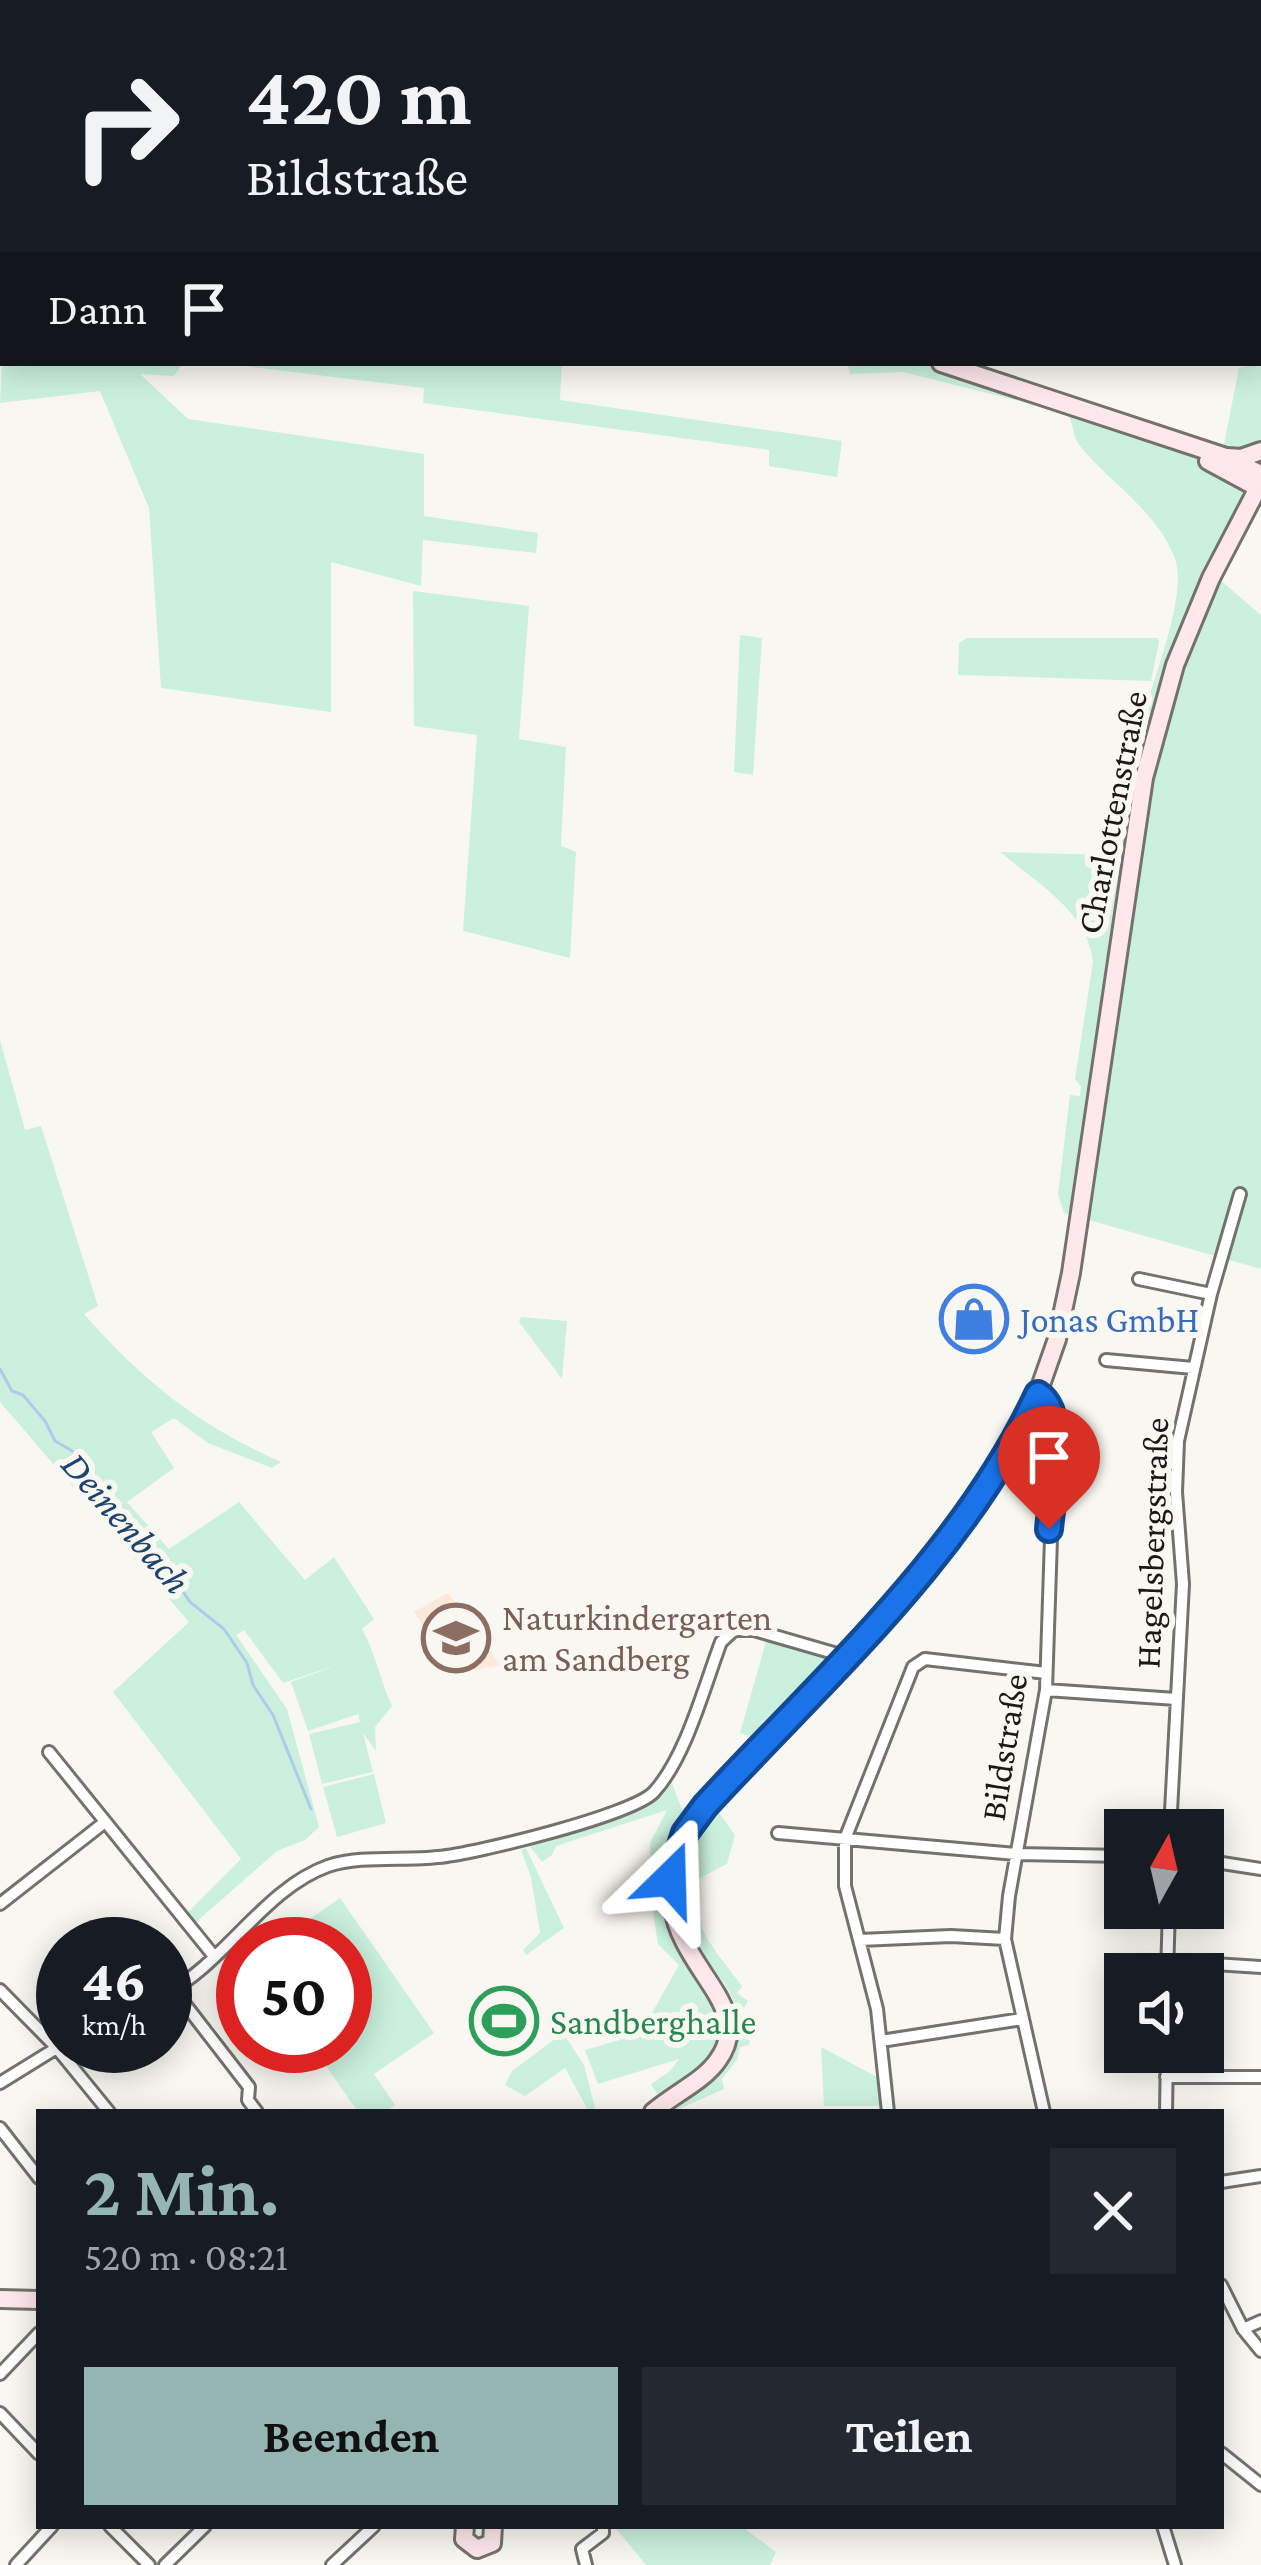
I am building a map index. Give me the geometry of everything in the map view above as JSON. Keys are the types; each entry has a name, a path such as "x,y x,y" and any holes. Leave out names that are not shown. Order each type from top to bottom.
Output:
{"main road":[{"path":"950,366 1223,456 1241,458 1261,451"},
{"path":"1176,443 1260,481"},
{"path":"1223,456 1260,481"},
{"name":"Charlottenstraße","path":"656,2109 708,2072 720,2058 729,2031 727,2008 674,1924 670,1879 685,1833 978,1502 1038,1394 1058,1339 1071,1274 1132,840 1159,717 1204,594 1260,481"},
{"path":"0,2300 36,2300"},
{"path":"464,2529 469,2546 488,2556"}],"street":[{"name":"Hagelsbergstraße","path":"1171,1809 1183,1584 1176,1492 1178,1441 1211,1294 1240,1194"},
{"path":"1138,1279 1211,1294"},
{"path":"1106,1360 1193,1368"},
{"name":"Bildstraße","path":"1038,1394 1048,1400 1055,1417 1046,1690 1005,1939 1043,2109"},
{"path":"192,1978 288,1892 330,1865 450,1856 647,1799 666,1775 721,1642 734,1630 754,1630 844,1657"},
{"path":"888,2109 881,2041 845,1886 844,1839 913,1667 925,1659 1046,1673"},
{"path":"1046,1690 1176,1700"},
{"path":"49,1752 213,1955"},
{"path":"0,1904 105,1822"},
{"path":"778,1834 1016,1854 1104,1856"},
{"path":"1224,1863 1261,1869"},
{"path":"860,1940 1005,1939"},
{"path":"1224,1967 1261,1967"},
{"path":"0,1990 36,2024"},
{"path":"192,2019 249,2086 248,2100 254,2109"},
{"path":"881,2041 1022,2019"},
{"path":"0,2083 36,2061"},
{"path":"80,2073 107,2109"},
{"path":"1166,2073 1166,2109"},
{"path":"1166,2078 1261,2077"},
{"path":"0,2128 36,2174"},
{"path":"1224,2182 1261,2176"},
{"path":"1224,2290 1243,2330 1261,2351"},
{"path":"1243,2330 1261,2321"},
{"path":"0,2374 36,2336"},
{"path":"0,2413 36,2450"},
{"path":"1224,2455 1261,2485"},
{"path":"16,2565 49,2529"},
{"path":"113,2529 148,2565"},
{"path":"166,2565 202,2529"},
{"path":"332,2565 371,2529"},
{"path":"586,2565 582,2549 604,2529"},
{"path":"1164,2529 1175,2565"}],"shaded area":[{"name":"Naturkindergarten am Sandberg","path":"448,1593 500,1665 455,1674 414,1612"}],"green space":[{"path":"2,366 181,366 174,376 140,374 188,419 424,454 424,516 538,533 536,553 423,540 421,586 331,562 331,712 161,688 149,508 100,391 0,403"},
{"path":"244,366 562,366 560,400 842,441 837,477 769,466 769,450 423,403 424,388"},
{"path":"848,366 973,366 1223,449 1239,368 1261,366 1261,498 1220,580 1261,615 1261,1269 1064,1213 1058,1194 1070,1095 1080,1096 1075,1079 1093,962 1089,944 1071,913 1000,852 1108,855 1174,610 1175,559 1145,512 1080,446 1067,413 903,372 850,374"},
{"path":"413,591 529,606 519,739 566,747 561,846 576,852 570,958 463,931 477,735 414,726"},
{"path":"740,635 762,638 753,775 734,772"},
{"path":"967,638 1158,638 1159,642 1151,681 958,675 959,643"},
{"path":"0,1040 25,1130 41,1126 98,1306 84,1314 174,1400 281,1462 272,1468 208,1443 174,1418 151,1432 174,1468 127,1502 169,1549 239,1502 305,1580 334,1557 374,1619 362,1629 392,1706 375,1727 376,1751 363,1733 373,1772 322,1784 309,1734 360,1722 358,1714 308,1731 291,1682 340,1664 283,1683 244,1630 236,1635 287,1709 319,1827 305,1840 277,1851 195,1923 186,1914 241,1859 113,1692 189,1622 0,1402"},
{"path":"521,1317 567,1321 562,1379 519,1322"},
{"path":"767,1638 825,1654 826,1659 755,1738 740,1733"},
{"path":"374,1774 386,1823 337,1837 323,1787"},
{"path":"671,1781 682,1809 704,1794 669,1847 662,1878 663,1909 676,1949 710,1999 720,2026 705,2062 657,2094 651,2084 679,2059 598,2084 585,2050 640,2034 679,1965 658,1944 654,1919 650,1843 667,1810 556,1846 542,1862 528,1844 627,1815"},
{"path":"712,1809 735,1835 727,1864 692,1882 693,1898 707,1938 742,1986 737,1993 748,2001 743,2010 751,2036 722,2079 724,2089 668,2109 723,2065 738,2033 731,1995 683,1919 680,1892 693,1843"},
{"path":"526,1848 564,1928 526,1955 523,1950 540,1933 531,1877 521,1850"},
{"path":"340,1898 353,1917 312,1917"},
{"path":"372,1944 434,2033 374,2074 395,2105 356,2109 331,2073 372,2073"},
{"path":"563,2033 584,2065 595,2109 587,2109 565,2068 525,2096 505,2085 512,2071"},
{"path":"821,2047 879,2078 883,2106 824,2106"},
{"path":"616,2529 745,2529 776,2552 770,2565 646,2565"}],"waterway":[{"name":"Deinenbach","path":"0,1369 12,1391 23,1395 45,1421 55,1441 74,1452 80,1472 103,1499 125,1510 139,1547 176,1581 190,1602 224,1629 273,1715 311,1809"}],"place":[{"name":"Jonas GmbH","path":"974,1319"},
{"name":"Naturkindergarten am Sandberg","path":"456,1638"},
{"name":"Sandberghalle","path":"504,2021"}],"route":[{"path":"670,1879 685,1833 705,1806 937,1554 978,1502 1038,1394 1048,1400 1055,1417 1049,1529"}]}
